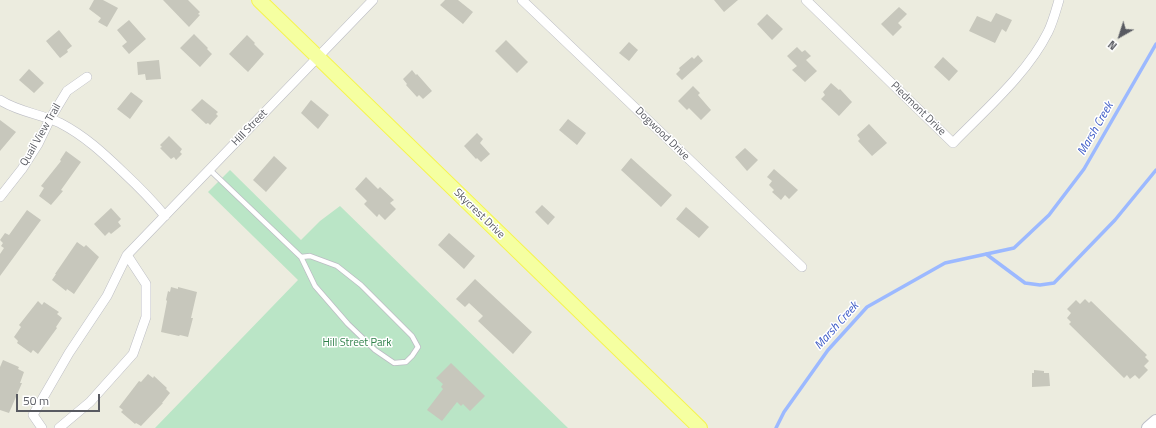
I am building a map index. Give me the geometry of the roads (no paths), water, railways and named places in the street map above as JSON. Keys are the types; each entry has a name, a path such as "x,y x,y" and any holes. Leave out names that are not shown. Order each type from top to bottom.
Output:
{"main road":[{"name":"Skycrest Drive","path":"259,0 700,428"},
{"path":"1148,428 1156,421"}],"street":[{"name":"Hill Street","path":"42,428 32,415 69,354 107,296 127,255 373,0"},
{"name":"Dogwood Drive","path":"522,0 802,268"},
{"name":"Piedmont Drive","path":"806,0 953,142 1019,74 1036,52 1049,31 1059,0"},
{"name":"Quail View Trail","path":"0,197 22,169 38,144 50,119 67,91 87,78"},
{"path":"0,100 21,110 50,119 96,146 152,200 165,216"},
{"path":"59,428 90,402 133,354 146,317 146,284 127,255"}],"lane":[{"path":"210,170 301,257 316,286 348,324 375,350 394,363 406,362 412,356 418,346 412,336 361,285 337,266 310,256 301,257"}],"waterway":[{"name":"Marsh Creek","path":"776,428 784,412 828,350 867,307 945,263 1014,248 1049,215 1084,169 1156,44"},
{"name":"Marsh Creek","path":"986,254 1025,283 1040,285 1054,283 1115,220 1156,170"}],"park label":[{"name":"Hill Street Park","path":"357,343"}]}
